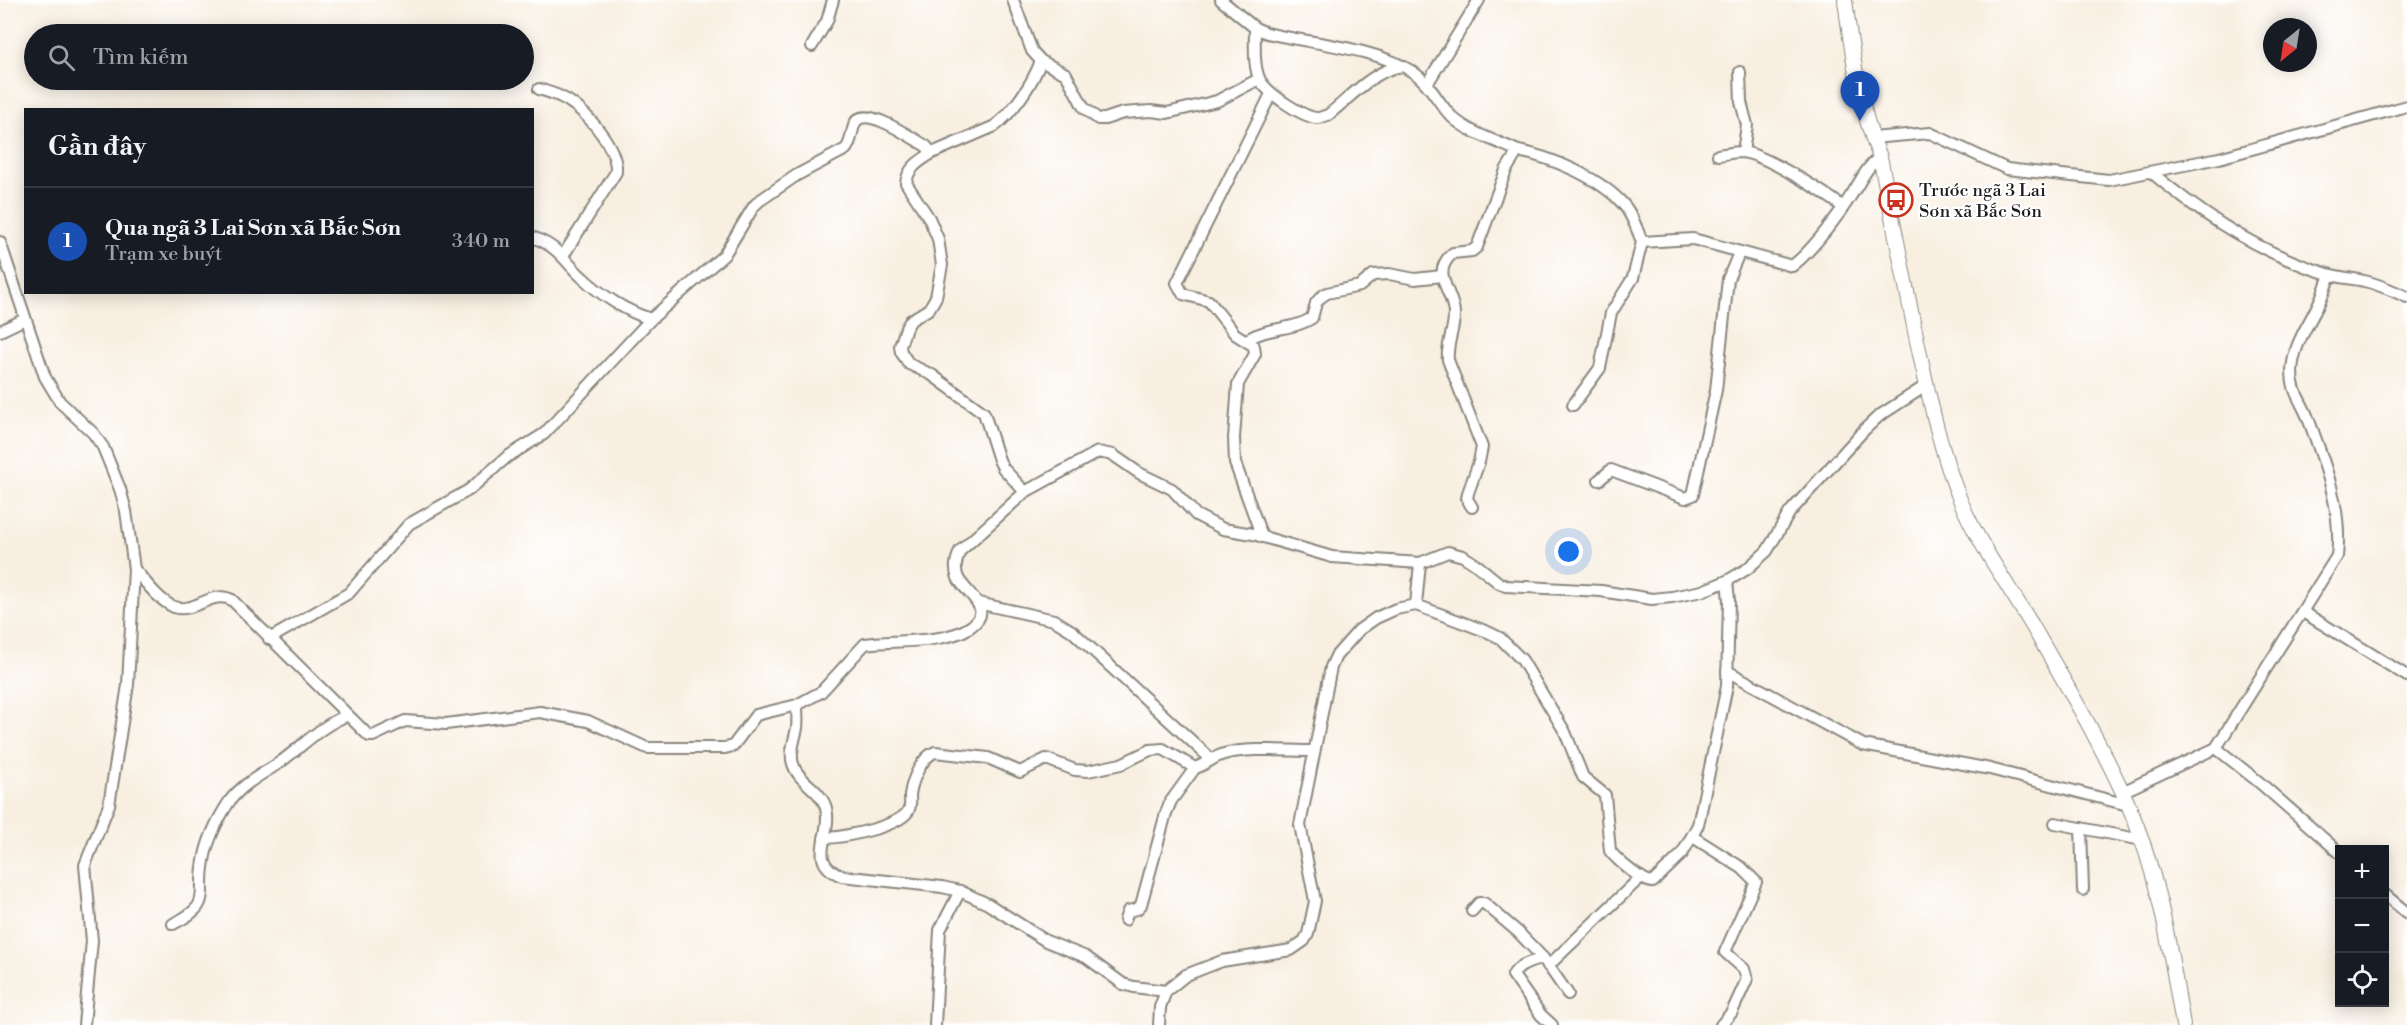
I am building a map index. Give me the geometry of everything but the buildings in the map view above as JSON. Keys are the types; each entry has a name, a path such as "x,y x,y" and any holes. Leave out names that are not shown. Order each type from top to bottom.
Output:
{"street":[{"path":"812,46 827,21 833,0"},
{"path":"1013,0 1032,51 1041,61 1066,74 1084,108 1098,119 1105,120 1123,113 1151,111 1167,113 1216,101 1259,79"},
{"path":"1221,0 1255,28 1285,38 1363,53 1402,66 1415,73 1427,84 1432,94 1454,118 1479,133 1518,151 1562,165 1608,191 1625,206 1642,242 1633,278 1611,314 1600,368 1573,405"},
{"path":"1427,84 1479,0"},
{"path":"1845,0 1853,58 1872,138 1880,157 1927,385 1945,458 1964,510 2073,699 2125,799 2142,840 2163,909 2183,1025"},
{"path":"1255,28 1259,79 1271,94 1310,116 1319,118 1333,111 1376,75 1389,68 1402,66"},
{"path":"1025,492 999,460 984,413 932,375 909,364 901,352 900,346 911,320 929,309 936,297 942,265 938,239 929,218 906,183 908,174 915,165 932,153 995,126 1003,120 1036,73 1041,61"},
{"path":"1740,72 1741,102 1747,125 1743,152"},
{"path":"538,89 558,95 579,110 600,134 617,165 616,172 562,256"},
{"path":"1262,537 1235,463 1234,430 1238,384 1254,354 1254,346 1234,334 1209,300 1183,294 1177,283 1271,94"},
{"path":"1872,138 1930,133 2007,169 2109,180 2219,158 2407,106"},
{"path":"269,639 350,593 409,524 469,490 507,457 544,434 651,319 724,255 759,201 797,175 846,149 856,122 861,117 875,117 926,146 932,153"},
{"path":"1472,507 1467,499 1468,493 1482,447 1448,360 1447,353 1454,313 1442,276 1443,266 1453,253 1472,251 1477,247 1506,170 1518,151"},
{"path":"1718,155 1743,152 1782,169 1824,192 1843,207"},
{"path":"1642,242 1693,239 1792,266 1843,207 1868,168 1880,157"},
{"path":"2151,172 2188,204 2254,244 2330,275 2377,284 2407,297"},
{"path":"534,238 548,243 591,286 634,313 651,319"},
{"path":"0,242 51,390 93,433 103,447 126,511 134,569 128,685 109,806 85,865 92,941 84,1025"},
{"path":"1599,480 1611,470 1685,498 1693,495 1716,390 1728,279 1739,253"},
{"path":"1246,340 1267,329 1302,324 1312,318 1316,303 1321,297 1327,293 1360,285 1373,275 1389,274 1415,279 1442,276"},
{"path":"1727,671 1863,745 1989,769 2125,799 2216,748 2337,556 2337,528 2331,488 2307,417 2293,388 2292,370 2297,344 2320,302 2330,275"},
{"path":"0,331 26,319"},
{"path":"134,569 167,603 177,608 187,608 217,596 225,596 232,600 364,733 374,736 405,721 446,724 550,712 588,721 647,748 725,748 733,746 756,715 796,705 821,692 865,644 960,633 975,624 981,611 978,603 959,579 956,560 960,551 1025,492 1092,454 1106,452 1172,489 1196,515 1222,529 1262,537 1332,557 1420,563 1448,552 1463,556 1499,584 1506,586 1601,591 1652,599 1702,591 1727,581 1747,569 1767,551 1790,512 1865,429 1879,416 1927,385"},
{"path":"1416,605 1420,563"},
{"path":"1159,1025 1160,1007 1166,991 1186,975 1215,963 1292,950 1304,941 1315,901 1300,825 1331,667 1336,656 1359,630 1376,618 1396,609 1416,605 1488,632 1500,638 1522,660 1565,732 1583,777 1605,795 1610,851 1641,877 1653,882 1682,854 1698,825 1717,737 1727,671 1729,600 1727,581"},
{"path":"978,603 1054,620 1072,631 1211,759"},
{"path":"2303,612 2407,676"},
{"path":"796,705 797,727 792,756 793,765 797,773 823,800 827,817 822,854 824,862 835,873 842,876 942,886 960,891 988,904 1039,938 1086,957 1123,984 1166,991"},
{"path":"173,924 192,915 201,903 204,861 216,827 240,788 280,762 333,721 346,716"},
{"path":"2216,748 2259,782 2335,849"},
{"path":"824,838 848,836 901,820 909,809 911,789 921,765 929,755 935,752 993,759 1020,772 1046,759 1081,771 1121,764 1150,750 1163,749 1195,768"},
{"path":"1125,920 1128,911 1137,909 1141,905 1166,813 1171,801 1195,768 1211,759 1239,751 1313,751"},
{"path":"2055,824 2142,840"},
{"path":"2081,828 2083,890"},
{"path":"1693,837 1742,867 1756,882 1725,952 1744,969 1747,980 1732,1012 1721,1025"},
{"path":"1552,1025 1541,1015 1513,975 1522,965 1545,962 1641,877"},
{"path":"934,1025 938,941 944,920 960,891"},
{"path":"2389,897 2407,913"},
{"path":"1472,910 1479,903 1484,903 1518,932 1545,962 1568,994"}],"place":[{"name":"Qua ngã 3 Lai Sơn xã Bắc Sơn","path":"1860,121"},
{"name":"Trước ngã 3 Lai Sơn xã Bắc Sơn","path":"1896,200"}]}
